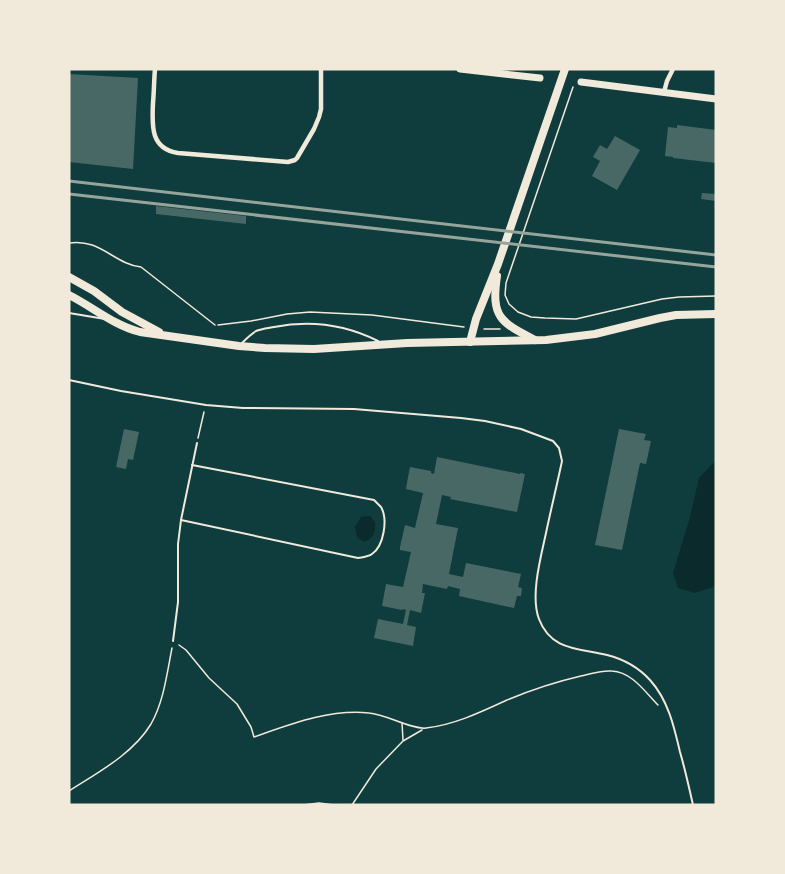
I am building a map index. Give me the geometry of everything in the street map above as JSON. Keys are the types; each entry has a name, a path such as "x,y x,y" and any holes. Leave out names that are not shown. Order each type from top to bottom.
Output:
{"main road":[{"path":"460,69 540,78"},
{"path":"470,342 476,319 498,264 565,69"},
{"path":"581,82 716,99"},
{"path":"498,264 495,291 500,316 510,327 536,341"},
{"path":"69,278 94,291 142,324 166,335"},
{"path":"69,295 110,320 140,332 265,348 314,349 383,344 536,341 595,334 676,315 716,314"}],"street":[{"path":"155,69 152,122 154,136 167,150 288,162 295,160 300,154 319,117 321,69"},
{"path":"664,92 673,69"}],"lane":[{"path":"69,313 110,320"},
{"path":"239,346 256,331 306,324 330,325 362,333 383,344"},
{"path":"69,380 121,392 206,405 243,408 354,409 461,418 503,425 544,437 556,444 561,452 562,461 537,582 538,617 550,637 563,646 609,656 633,666 652,682 667,706 674,726 693,805"},
{"path":"173,641 178,602 178,544 197,443"},
{"path":"181,520 358,558 373,553 378,549 381,541 384,514 374,500 192,465"}],"path":[{"path":"573,88 506,283 505,295 509,304 518,312 531,317 576,319 662,299 716,296"},
{"path":"69,243 89,243 130,266 141,267 217,325 310,312 372,315 457,326"},
{"path":"486,330 504,329"},
{"path":"199,434 204,412"},
{"path":"69,791 107,767 132,747 151,724 163,692 173,641 186,650 209,678 237,704 251,727 254,737 321,716 368,713 423,729"},
{"path":"352,805 376,769 403,741 423,729 463,719 556,682 602,671 614,671 626,674 660,707 667,706"},
{"path":"402,723 403,741"},
{"path":"303,805 319,803 334,805"}],"water":[{"path":"716,460 716,586 695,593 678,588 673,573 699,478"},
{"path":"370,516 375,522 375,530 372,537 364,542 357,537 355,527 361,517"}],"building":[{"path":"69,74 138,78 133,169 69,162"},
{"path":"677,125 716,130 716,163 665,156 668,127 677,128"},
{"path":"615,136 640,150 617,190 592,176 600,161 593,157 600,145 607,149"},
{"path":"702,193 716,194 716,201 701,199"},
{"path":"156,206 246,216 246,224 156,214"},
{"path":"124,429 139,432 133,460 128,459 126,469 116,467"},
{"path":"619,429 646,434 644,440 651,441 646,464 640,463 622,550 595,545"},
{"path":"437,457 525,474 517,512 450,499 451,497 442,495 436,524 458,528 449,574 463,577 466,563 521,574 518,587 522,588 521,596 517,596 514,608 459,596 460,589 423,584 422,593 425,593 421,613 410,610 407,625 416,627 413,646 374,638 378,619 403,624 406,610 382,606 386,584 403,587 411,552 400,550 400,547 405,525 415,528 423,493 406,489 410,467 431,471 434,474"}],"railway":[{"path":"69,181 716,255"},
{"path":"69,194 716,267"}]}
